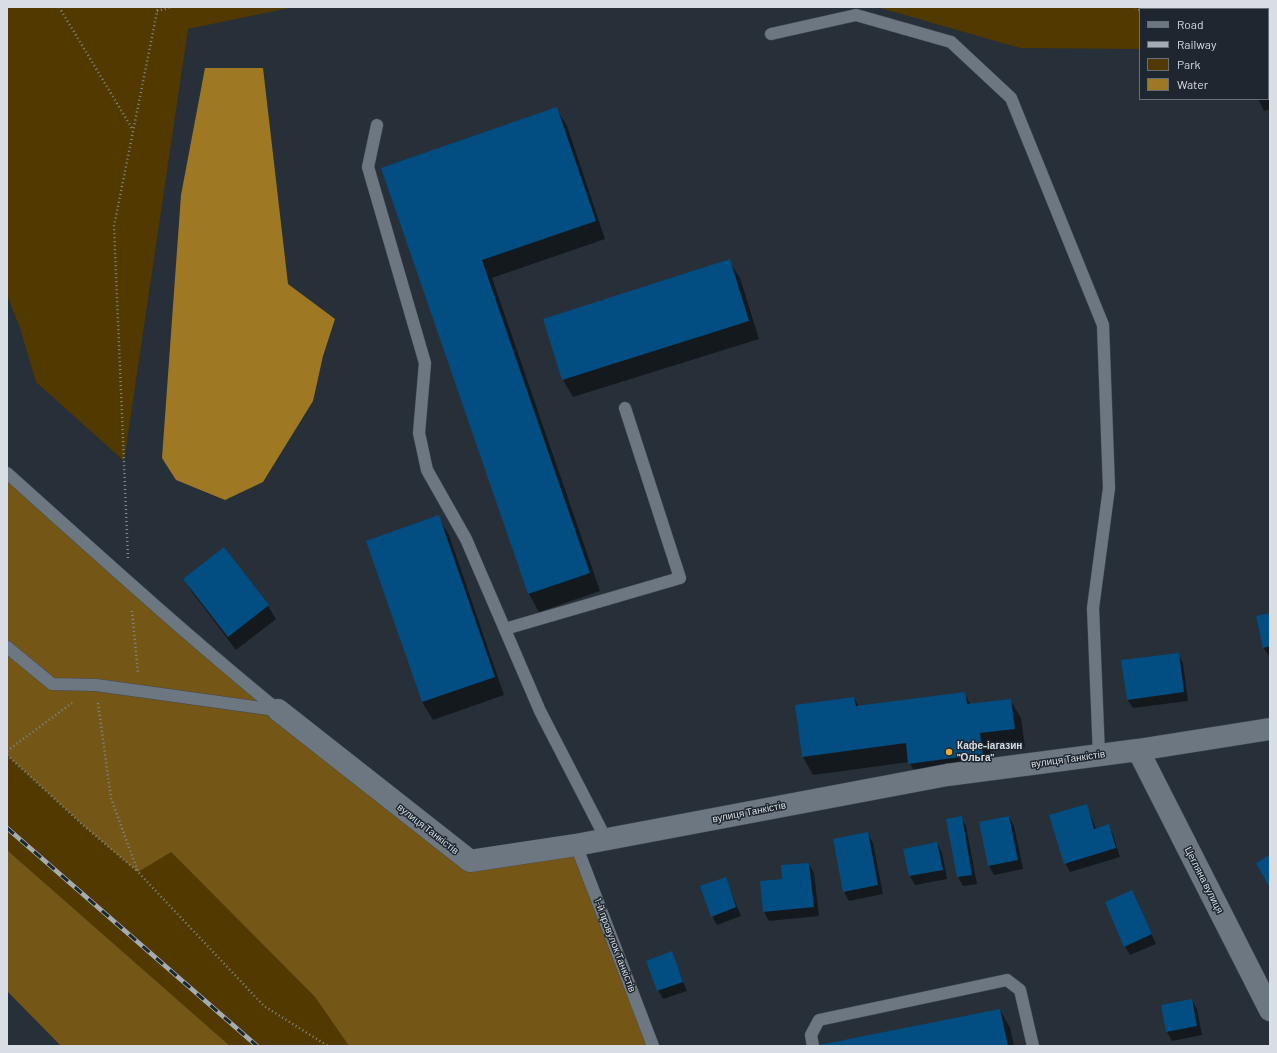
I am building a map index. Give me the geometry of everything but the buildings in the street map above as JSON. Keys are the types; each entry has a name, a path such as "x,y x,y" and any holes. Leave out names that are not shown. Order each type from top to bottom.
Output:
{"street":[{"name":"вулиця Танкістів","path":"278,710 470,861 576,845 947,775 1138,750 1270,729"},
{"name":"Цегляна вулиця","path":"1138,750 1270,1010"}],"lane":[{"path":"771,34 856,15 951,42 1011,98 1103,325 1109,488 1093,608 1099,755"},
{"path":"377,126 368,167 425,363 419,433 427,470 466,539 540,711 606,839"},
{"path":"505,629 680,578 625,408"},
{"path":"7,473 209,654 278,710"},
{"path":"7,647 52,684 96,685 278,710"},
{"name":"1-й провулок Танкістів","path":"576,845 653,1046"},
{"path":"813,1046 811,1035 819,1020 1007,980 1020,990 1033,1046"}],"path":[{"path":"59,7 134,131"},
{"path":"140,691 130,584 114,226 158,9 172,7"},
{"path":"7,751 96,685 110,798 138,872"},
{"path":"7,755 84,826 138,872 264,1006 328,1046"}],"green space":[{"path":"7,7 294,7 188,29 124,461 36,382 20,328 7,295"},
{"path":"877,7 1165,7 1139,8 1139,49 1020,48"},
{"path":"7,755 84,826 171,852 315,997 349,1046 230,1046 7,850"}],"shaded area":[{"path":"7,480 470,861 576,845 653,1046 349,1046 315,997 171,852 138,872 84,826 7,755"},
{"path":"7,850 230,1046 61,1046 7,991"}],"water":[{"path":"205,68 263,68 288,284 335,319 323,356 313,401 263,482 225,500 176,480 162,458 181,195"}],"railway":[{"path":"7,828 257,1046"}],"place":[{"name":"Кафе-іагазин \"Ольга\"","path":"949,752"}]}
